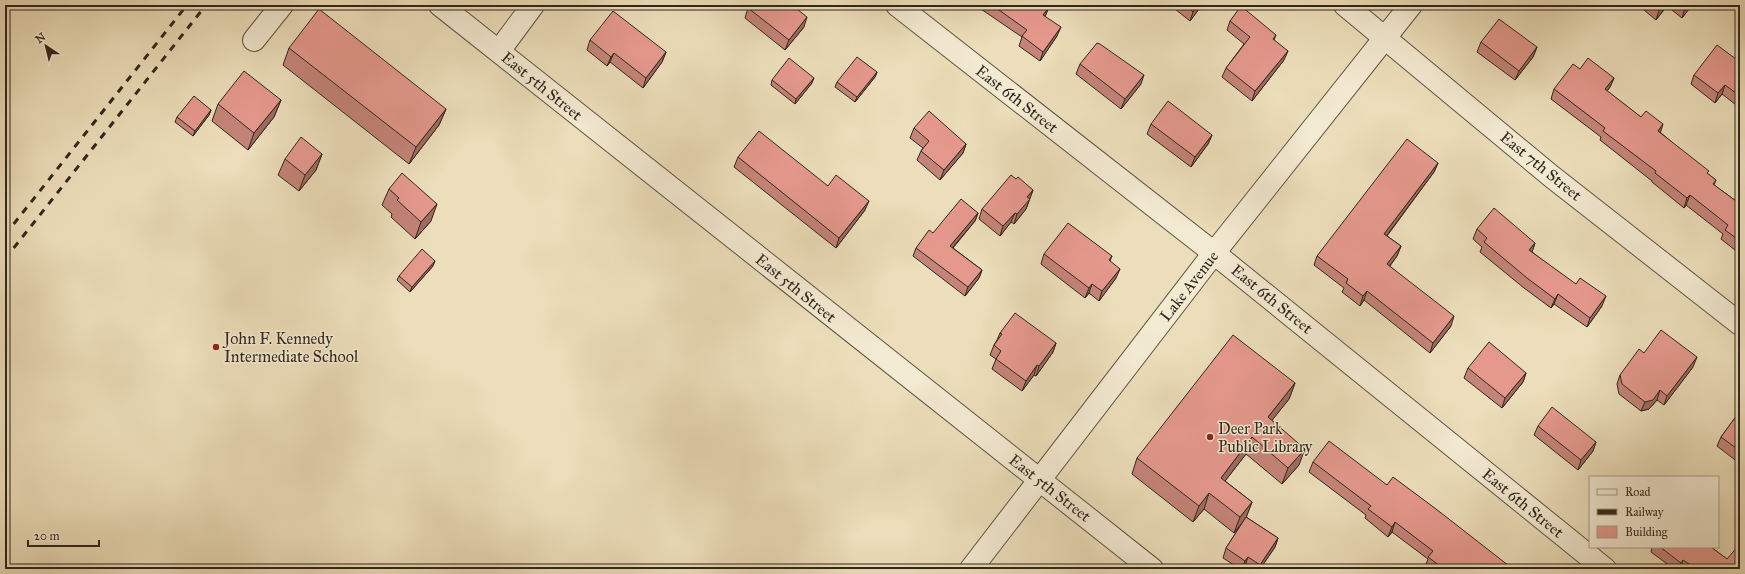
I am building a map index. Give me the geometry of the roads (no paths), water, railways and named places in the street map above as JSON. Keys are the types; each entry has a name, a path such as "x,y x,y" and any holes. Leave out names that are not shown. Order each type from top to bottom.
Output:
{"street":[{"path":"254,40 282,5"},
{"name":"East 5th Street","path":"440,5 1152,569"},
{"path":"498,50 533,5"},
{"name":"East 6th Street","path":"897,5 1214,253 1605,569"},
{"name":"East 7th Street","path":"1345,5 1551,176 1740,324"},
{"name":"Lake Avenue","path":"971,569 1214,253 1411,5"}],"railway":[{"path":"5,235 187,5"},
{"path":"5,259 206,5"}],"place":[{"name":"John F. Kennedy Intermediate School","path":"216,347"},
{"name":"Deer Park Public Library","path":"1210,437"}]}
